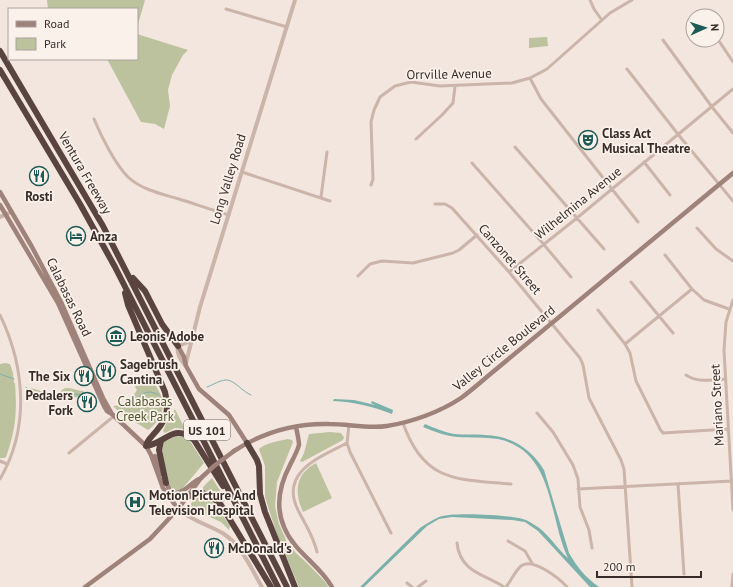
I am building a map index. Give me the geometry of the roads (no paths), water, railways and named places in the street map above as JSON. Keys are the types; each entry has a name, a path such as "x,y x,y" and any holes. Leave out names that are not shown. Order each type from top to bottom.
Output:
{"highway":[{"name":"Ventura Freeway","path":"0,51 103,226 287,587"},
{"name":"Ventura Freeway","path":"0,70 80,204 122,282 278,587"},
{"path":"127,272 145,292 162,324 178,346"},
{"path":"122,282 128,305 167,401 167,414 164,422 146,441 146,446 153,445 174,433 183,433 190,436 240,511"},
{"path":"160,441 159,450 166,483"},
{"path":"247,443 259,466 260,494 265,512 295,587"},
{"path":"187,497 201,492 212,497 221,505 271,587"}],"main road":[{"name":"Valley Circle Boulevard","path":"201,478 234,451 247,443 271,433 296,427 330,424 375,427 403,423 431,414 461,398 733,173"},
{"name":"Calabasas Road","path":"0,192 39,259 61,302 103,398 113,415"},
{"name":"Calabasas Road","path":"1,209 58,303 98,395 107,411 146,446 151,454 162,488 178,509"},
{"path":"178,346 198,389 229,415 247,443"},
{"path":"296,427 299,444 281,484 279,500 281,517 292,543 323,574 332,587"},
{"path":"146,446 154,454 166,483 170,491 173,493 180,493 201,478"},
{"path":"85,587 150,539 178,509 201,478"}],"street":[{"name":"Long Valley Road","path":"186,366 190,342 295,0"},
{"path":"590,0 594,9 602,19"},
{"name":"Orrville Avenue","path":"371,185 373,179 371,122 374,110 380,97 395,86 411,82 440,86 512,83 530,78 547,69 602,19 632,0"},
{"path":"226,9 287,27"},
{"path":"663,40 733,133"},
{"path":"724,48 733,62"},
{"path":"627,68 678,135 733,202"},
{"path":"530,78 541,99 638,222"},
{"path":"416,139 453,103 455,86"},
{"name":"Wilhelmina Avenue","path":"509,272 577,218 733,89"},
{"path":"94,119 100,135 128,177 149,190 229,215"},
{"path":"515,147 604,249"},
{"path":"321,197 327,152"},
{"path":"644,162 670,195"},
{"path":"472,163 544,244 571,277"},
{"path":"242,172 330,201"},
{"name":"Canzonet Street","path":"435,204 448,205 477,235 580,358 589,398 621,460 624,469 632,587"},
{"path":"1,209 10,209"},
{"path":"0,217 5,215 10,209"},
{"path":"697,228 716,249 733,261"},
{"path":"358,276 370,264 382,261 413,263 453,253 477,235"},
{"path":"665,255 692,289 704,300 729,309"},
{"path":"631,282 673,333"},
{"path":"625,344 692,289"},
{"name":"Mariano Street","path":"733,300 729,309 724,335 733,510"},
{"path":"598,310 625,344 630,353 636,381 660,429 664,433 728,429"},
{"path":"0,315 17,364 21,400 19,426 13,451 0,479"},
{"path":"178,346 190,342"},
{"path":"686,375 698,380 726,379"},
{"path":"537,413 554,432 573,465 578,480 580,507 589,530 592,548"},
{"path":"69,454 113,415"},
{"path":"403,423 408,438 421,458 436,470 458,479 511,484"},
{"path":"349,425 347,443 350,452 391,533"},
{"path":"317,552 315,543 295,503 293,494 294,484 297,476 306,466 347,443"},
{"path":"0,461 7,464"},
{"path":"578,489 732,481"},
{"path":"678,484 684,574"},
{"path":"178,509 184,514 219,531 231,540 240,551 262,587"},
{"path":"508,541 525,551 532,563"},
{"path":"457,543 459,552 470,568 478,574 505,587 520,567 525,564 532,563 554,575 567,587"},
{"path":"732,587 733,574"},
{"path":"418,587 426,581"},
{"path":"407,583 412,587"}],"water":[{"path":"334,399 354,400 375,405 371,403 372,401 393,410 392,414 363,405 333,401"},
{"path":"425,424 454,434 485,435 503,438 519,445 533,455 544,470 569,553 582,572 599,587 590,587 538,531 525,522 452,517 439,519 427,526 364,587 360,587 420,528 436,518 446,515 490,515 525,520 543,531 568,558 547,488 540,471 530,457 517,446 498,439 449,436 423,427"}],"waterway":[{"path":"0,374 14,379"},
{"path":"207,387 221,381 229,380 251,395"},
{"path":"26,387 30,391 44,395 59,396 74,394 91,396"},
{"path":"130,406 144,393 151,392 159,395"}],"place":[{"name":"Class Act Musical Theatre","path":"588,140"},
{"name":"Rosti","path":"39,176"},
{"name":"Anza","path":"76,236"},
{"name":"Leonis Adobe","path":"116,336"},
{"name":"Sagebrush Cantina","path":"106,371"},
{"name":"The Six","path":"84,376"},
{"name":"Pedalers Fork","path":"87,402"},
{"name":"Motion Picture And Television Hospital","path":"135,502"},
{"name":"McDonald's","path":"214,548"}],"park label":[{"name":"Calabasas Creek Park","path":"145,408"}]}
